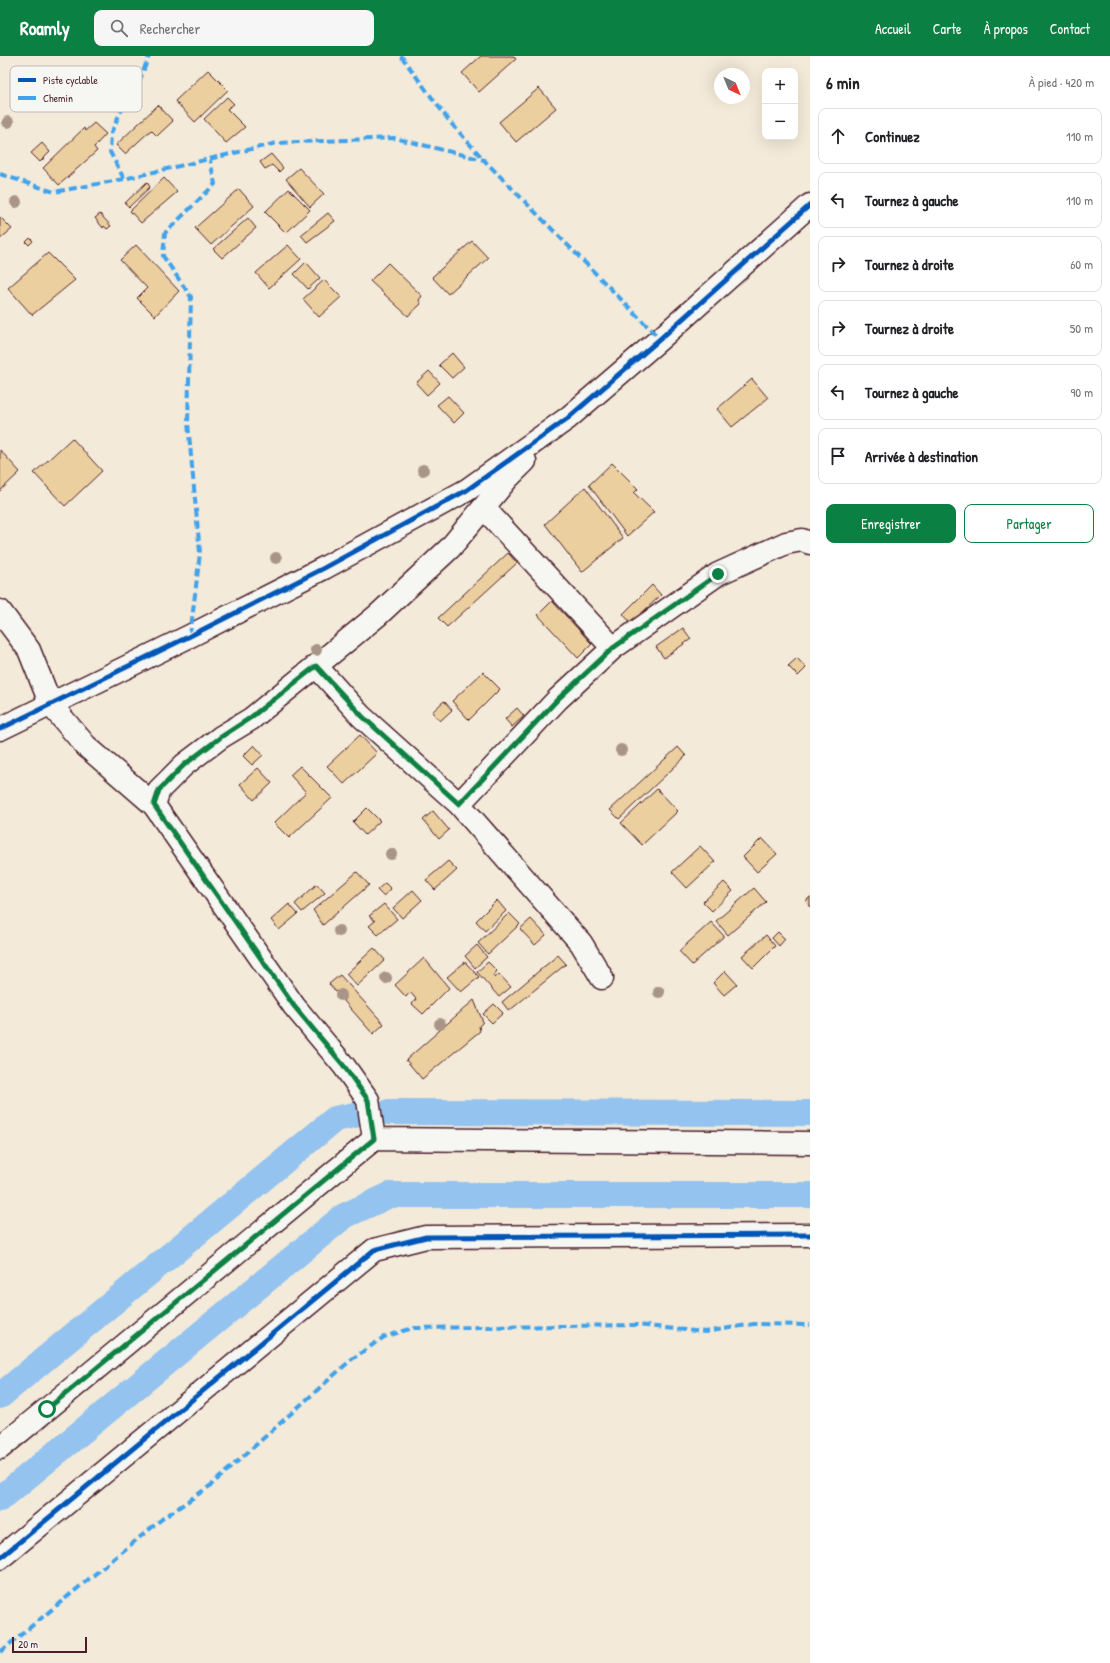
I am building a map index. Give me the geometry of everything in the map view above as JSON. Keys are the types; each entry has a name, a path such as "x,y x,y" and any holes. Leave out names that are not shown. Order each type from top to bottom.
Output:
{"street":[{"path":"154,805 159,790 184,765 221,737 250,718 378,615 450,548 507,480 568,418 660,339 810,205"},
{"path":"0,729 51,705 324,568 467,490 568,418"},
{"path":"484,508 613,648"},
{"path":"459,804 558,699 613,648 718,574 786,543 802,540 810,544"},
{"path":"0,611 29,650 51,705 86,746 154,805 294,1006 344,1066 368,1100 374,1139"},
{"path":"316,666 362,716 459,804 581,943 602,978"},
{"path":"0,1448 374,1139 810,1143"},
{"path":"0,1558 374,1250 426,1237 810,1236"}],"building":[{"path":"481,56 513,56 516,59 479,92 462,73"},
{"path":"208,70 228,90 195,122 175,101"},
{"path":"539,88 556,108 516,142 499,122"},
{"path":"227,97 234,104 227,109 245,127 226,143 204,119"},
{"path":"158,105 173,121 157,136 151,130 125,154 116,145"},
{"path":"94,123 106,134 94,147 97,151 59,185 43,168 84,128 85,131"},
{"path":"42,143 50,152 40,162 31,153"},
{"path":"271,154 283,168 279,172 272,165 265,169 260,162"},
{"path":"299,168 324,194 310,207 286,179"},
{"path":"164,178 177,192 141,223 130,211"},
{"path":"147,182 150,187 129,207 125,203"},
{"path":"239,189 254,206 211,245 195,228"},
{"path":"289,189 310,210 286,233 265,212"},
{"path":"328,213 335,221 307,242 301,235"},
{"path":"100,214 111,226 107,229 104,226 103,228 95,218"},
{"path":"0,217 12,229 0,239"},
{"path":"248,218 256,228 222,258 213,249"},
{"path":"30,238 33,241 29,245 26,242"},
{"path":"472,241 488,258 448,294 432,277"},
{"path":"136,245 179,291 155,316 137,298 147,288 120,260"},
{"path":"288,245 301,259 269,288 256,273"},
{"path":"48,253 75,280 32,315 8,288"},
{"path":"306,262 320,278 308,289 294,274"},
{"path":"388,263 422,296 419,300 421,304 408,316 370,281"},
{"path":"324,280 341,297 319,317 303,299"},
{"path":"452,353 464,367 452,378 439,365"},
{"path":"429,371 440,383 427,395 416,383"},
{"path":"752,379 768,398 732,427 717,409"},
{"path":"448,396 464,413 454,423 437,405"},
{"path":"72,438 102,471 65,506 34,473"},
{"path":"0,450 20,472 0,491"},
{"path":"612,463 638,489 634,493 654,512 627,536 589,485"},
{"path":"585,487 623,538 582,572 545,524"},
{"path":"508,553 517,563 447,627 438,618"},
{"path":"652,585 661,595 631,623 623,614"},
{"path":"552,601 592,644 578,658 538,615"},
{"path":"683,628 691,639 664,658 656,647"},
{"path":"797,658 806,668 798,676 788,666"},
{"path":"483,672 500,689 469,720 452,701"},
{"path":"444,701 452,710 440,721 432,712"},
{"path":"517,708 524,716 512,727 505,719"},
{"path":"360,735 377,753 344,784 327,766"},
{"path":"254,745 263,755 252,765 243,756"},
{"path":"678,747 686,756 619,819 610,810"},
{"path":"300,766 332,798 289,838 274,823 306,792 290,775"},
{"path":"258,768 272,783 254,800 240,784"},
{"path":"657,789 678,811 642,845 621,823"},
{"path":"367,808 380,821 365,835 353,822"},
{"path":"433,811 449,830 439,839 423,820"},
{"path":"762,838 777,854 757,872 743,857"},
{"path":"700,846 715,862 687,888 672,872"},
{"path":"448,861 457,870 435,890 426,880"},
{"path":"357,872 369,885 323,925 313,910"},
{"path":"724,882 733,891 712,911 703,902"},
{"path":"385,883 391,889 383,896 377,890"},
{"path":"317,884 325,893 302,912 295,904"},
{"path":"754,888 766,902 728,935 716,921"},
{"path":"413,890 422,900 402,918 393,908"},
{"path":"810,897 810,907 805,902"},
{"path":"497,900 506,911 485,931 476,921"},
{"path":"289,904 298,914 279,930 271,920"},
{"path":"384,904 397,919 378,935 369,926 375,921 369,916"},
{"path":"509,913 520,924 488,954 478,943"},
{"path":"531,919 546,935 535,945 520,929"},
{"path":"711,922 724,936 692,965 679,951"},
{"path":"778,932 785,939 779,946 772,938"},
{"path":"766,935 775,946 753,968 742,956"},
{"path":"477,945 487,957 475,968 465,956"},
{"path":"374,948 385,960 357,986 346,974"},
{"path":"558,955 566,964 509,1011 502,1002"},
{"path":"424,958 449,988 423,1014 412,1004 416,999 410,992 406,997 395,985"},
{"path":"465,962 479,977 461,992 447,977"},
{"path":"488,962 497,971 493,976 495,978 499,974 511,987 499,997 477,972"},
{"path":"725,971 737,984 724,995 713,983"},
{"path":"340,975 384,1024 373,1034 329,984"},
{"path":"474,1000 483,1022 479,1026 480,1031 422,1079 406,1060"},
{"path":"494,1004 503,1013 492,1023 483,1014"}],"waterway":[{"path":"389,1112 810,1113"},
{"path":"0,1396 335,1119 364,1113"},
{"path":"0,1499 344,1216 390,1195 810,1195"}],"marked path":[{"path":"142,74 149,56"},
{"path":"401,56 450,122 484,160"},
{"path":"121,112 111,133 110,152 124,179"},
{"path":"0,174 54,192 124,179 277,143 394,138 484,160 660,339"},
{"path":"190,636 200,553 188,423 191,297 163,256 165,233 215,184 210,160"},
{"path":"0,1652 162,1519 210,1486 352,1359 384,1337 413,1328 637,1325 705,1332 754,1324 810,1325"}],"cycle path":[{"path":"0,729 190,636 324,568 467,490 568,418 660,339 810,205"},
{"path":"0,1558 374,1250 426,1237 810,1235"}],"route":[{"path":"47,1409 374,1139 368,1100 344,1066 294,1006 154,805 159,790 184,765 221,737 250,718 316,666 362,716 459,804 558,699 613,648 718,574"}]}
